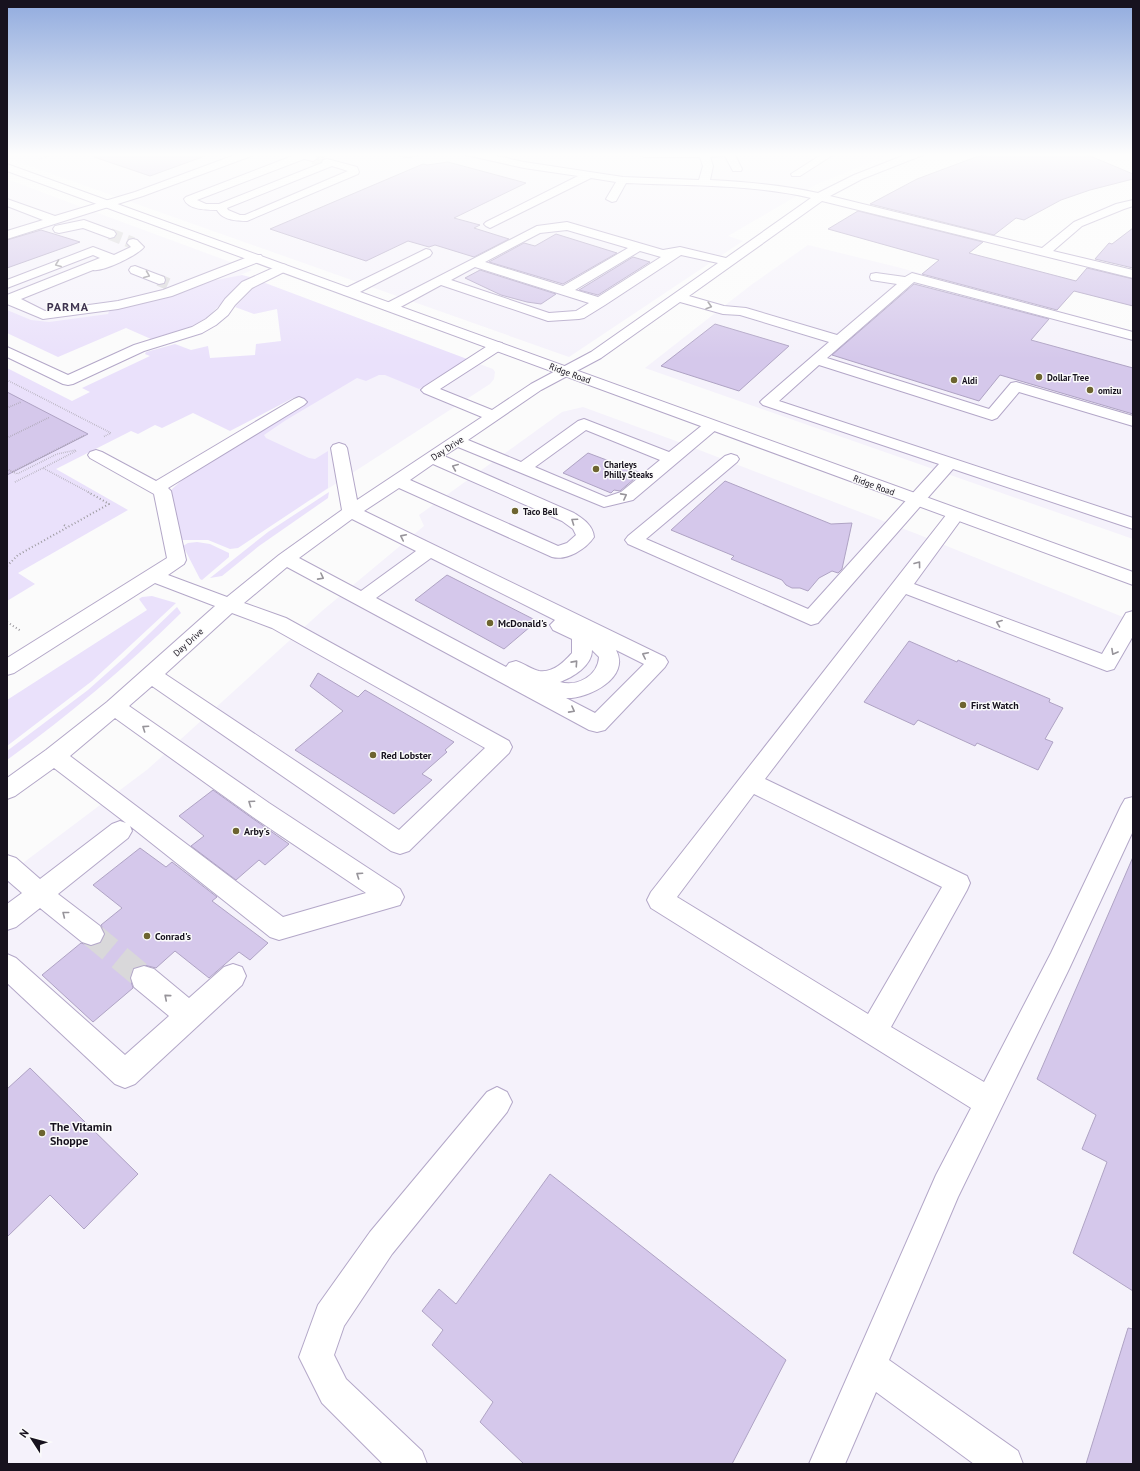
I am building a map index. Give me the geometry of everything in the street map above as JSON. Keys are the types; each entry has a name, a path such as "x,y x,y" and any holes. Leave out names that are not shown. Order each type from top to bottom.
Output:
{"street":[{"path":"7,235 49,222"},
{"name":"Ridge Road","path":"157,222 566,371 711,426 1133,579"},
{"path":"490,224 495,222"},
{"name":"Day Drive","path":"7,790 54,756 115,707 230,604 286,559 351,512 536,387 596,355 785,222"},
{"path":"920,222 1133,274"},
{"path":"1044,252 1078,224 1083,222"},
{"path":"20,243 52,231 84,224 110,234"},
{"path":"390,307 537,230 567,226 663,254 680,251 708,256 727,262"},
{"path":"10,300 130,253 138,247 133,243"},
{"path":"564,291 638,247"},
{"path":"7,284 94,251 111,258 10,300"},
{"path":"441,280 548,317 579,315 680,251"},
{"path":"349,292 426,253"},
{"path":"10,300 43,315 47,315 142,300 169,284 257,258"},
{"path":"474,263 600,302"},
{"path":"7,351 68,381 139,348 196,330 211,322 223,312 230,302 247,285 282,268"},
{"path":"135,270 169,284"},
{"path":"876,277 907,281"},
{"path":"1133,336 912,277 768,402 1133,524"},
{"path":"690,288 735,301 740,311"},
{"path":"679,297 723,310 740,311 838,340"},
{"path":"494,416 429,390 497,346"},
{"path":"817,360 992,415 1016,386 1133,421"},
{"path":"156,488 299,402"},
{"path":"524,468 584,424 671,458"},
{"path":"457,441 604,502 627,496 711,426"},
{"path":"7,668 177,560 162,491 97,447"},
{"path":"286,559 597,724 658,662 351,512 339,448"},
{"path":"398,481 558,553 573,547 585,537 584,531 579,525 568,517 432,457"},
{"path":"730,459 634,540 811,618 949,463"},
{"path":"956,514 660,900 989,1102"},
{"path":"362,599 430,550"},
{"path":"400,619 434,624 536,679 560,690 572,691 584,689 593,684 607,668 610,659 600,645 462,576 457,564"},
{"path":"151,675 400,844 501,747 279,623 153,576"},
{"path":"902,586 1107,664 1133,618"},
{"path":"536,679 554,676 569,670 582,655 582,636"},
{"path":"54,756 279,928 391,897 261,810 115,707"},
{"path":"750,782 958,883 873,1032"},
{"path":"827,1464 947,1186 1060,961 1133,806"},
{"path":"7,919 120,831"},
{"path":"7,865 40,894 91,934"},
{"path":"7,966 125,1074 233,976"},
{"path":"144,978 189,1016"},
{"path":"409,1464 334,1391 316,1357 330,1317 381,1243 497,1102"},
{"path":"869,1366 1005,1464"}],"path":[{"path":"7,380 111,433 97,447"},
{"path":"7,408 21,402"},
{"path":"7,438 50,417"},
{"path":"12,472 85,435"},
{"path":"7,469 16,474 56,454 81,448 15,482"},
{"path":"7,566 18,555 109,504 43,468"},
{"path":"7,622 21,631"}],"shaded area":[{"path":"7,222 122,222 252,270 152,313 87,326 7,321"},
{"path":"187,222 753,222 728,236 743,241 569,357"},
{"path":"808,245 897,267 1133,331 1133,539 645,368 751,285"},
{"path":"242,275 250,277 206,318 180,333 160,339 151,339 126,328 58,357 7,333 7,310 31,320 49,322 108,314 110,309 206,282"},
{"path":"260,281 467,359 419,389 385,375 379,375 366,381 357,378 286,420 264,435 266,438 309,458 315,459 328,451 328,488 238,548 230,549 208,540 181,540 167,497 173,488 187,476 308,401 295,397 230,431 193,413 162,428 155,425 138,434 131,431 56,469 128,510 18,573 35,584 7,601 7,368 72,401 90,392 82,388 150,356 145,354 146,352 175,344 191,350 208,346 210,358 255,355 256,344 281,341 277,309 254,314 235,307"},
{"path":"415,340 493,369 495,372 494,379 490,384 312,499 218,457"},
{"path":"583,407 676,441 917,534 1133,621 1133,1464 7,1464 7,875 148,769 322,611 424,526 419,515 562,412"},
{"path":"329,492 328,498 259,546 222,576 210,578 268,532"},
{"path":"197,542 210,544 229,553 229,557 202,580 200,579 183,546 188,543"},
{"path":"152,596 176,603 92,681 7,746 7,700 147,610 139,599 142,597"},
{"path":"177,607 181,613 118,671 53,726 7,760 7,751 88,690"}],"building":[{"path":"287,222 468,222 480,225 474,228 509,239 474,257 435,245 429,247 408,241 366,261 270,229"},
{"path":"840,222 901,222 983,242 969,253 1076,281 1087,268 1133,279 1133,306 1074,291 1057,310 922,274 939,260 828,229"},
{"path":"941,222 1011,222 994,235"},
{"path":"1133,228 1133,268 1095,259 1109,243 1112,244"},
{"path":"41,230 80,242 7,268 7,240"},
{"path":"556,234 617,253 563,284 489,262 524,243 535,246"},
{"path":"633,257 650,262 598,295 579,290"},
{"path":"480,270 556,294 541,304 501,295 465,278"},
{"path":"914,284 1049,319 1031,340 1133,368 1133,414 1000,375 979,401 832,355"},
{"path":"715,324 789,346 739,391 661,366"},
{"path":"7,392 88,434 7,475"},
{"path":"588,453 641,473 620,491 614,490 611,493 563,473"},
{"path":"725,481 831,524 852,523 842,569 838,573 832,571 819,578 808,591 800,588 792,588 786,585 782,580 731,559 734,556 671,530"},
{"path":"447,575 537,621 504,649 415,600"},
{"name":"First Watch","path":"909,641 1050,699 1049,702 1063,708 1045,739 1053,742 1038,770 977,743 975,746 918,720 914,725 864,702"},
{"name":"Red Lobster","path":"318,673 358,697 365,690 454,742 445,750 447,752 422,774 432,780 394,814 295,750 343,711 310,686"},
{"path":"213,790 289,844 265,865 259,860 236,880 191,846 204,836 179,816"},
{"path":"140,848 166,867 172,862 217,897 212,901 268,943 250,960 239,952 209,978 175,951 156,968 144,965 134,968 130,978 133,988 93,1022 42,975 81,943 91,946 101,943 105,933 101,925 122,908 93,885"},
{"path":"1133,857 1133,1291 1073,1253 1107,1162 1082,1149 1096,1115 1037,1079"},
{"path":"30,1068 138,1174 84,1229 50,1195 7,1237 7,1089"},
{"path":"550,1174 786,1360 732,1464 524,1464 480,1422 493,1402 432,1345 443,1330 422,1311 439,1289 456,1304"},
{"path":"1128,1328 1133,1329 1133,1464 1086,1464"}],"tunnel":[{"path":"110,234 133,243"},
{"path":"159,280 168,284"},
{"path":"91,934 144,978"}],"place":[{"name":"Dollar Tree","path":"1039,377"},
{"name":"Aldi","path":"954,380"},
{"name":"omizu","path":"1090,390"},
{"name":"Charleys Philly Steaks","path":"596,469"},
{"name":"Taco Bell","path":"515,511"},
{"name":"McDonald's","path":"490,623"},
{"name":"First Watch","path":"963,705"},
{"name":"Red Lobster","path":"373,755"},
{"name":"Arby's","path":"236,831"},
{"name":"Conrad's","path":"147,936"},
{"name":"The Vitamin Shoppe","path":"42,1133"}],"district":[{"name":"PARMA","path":"68,306"}]}
